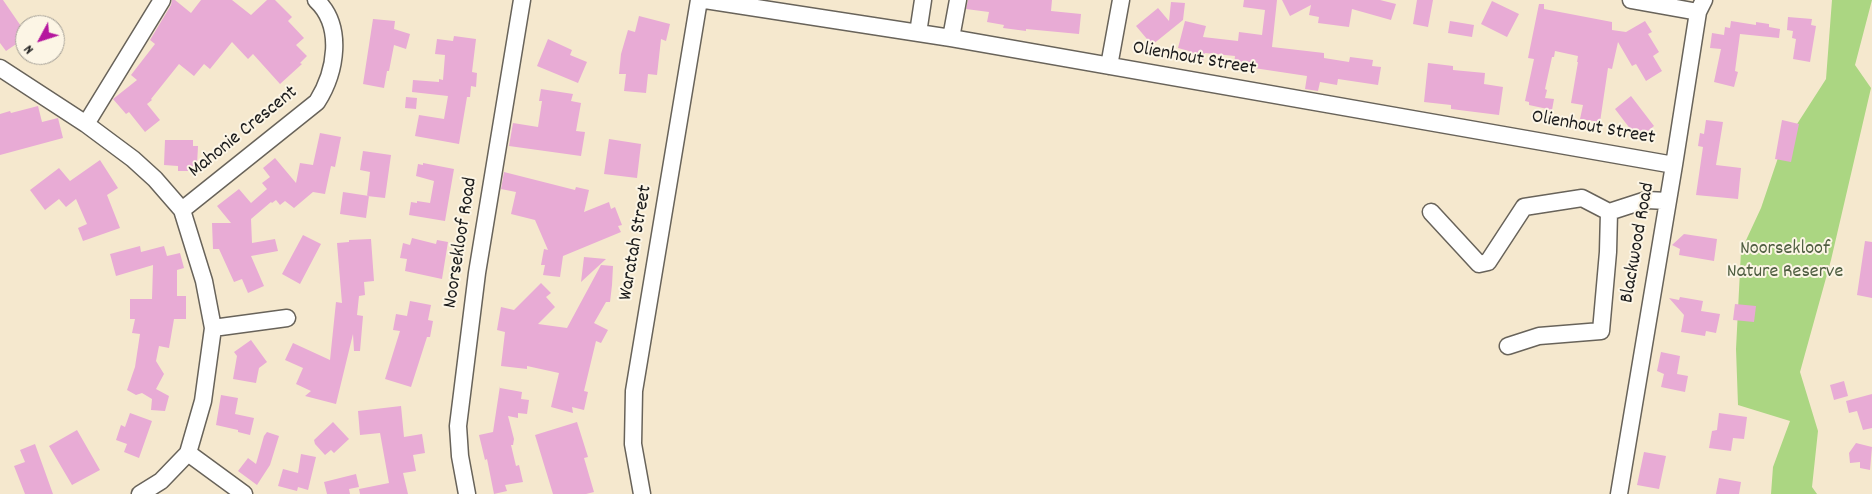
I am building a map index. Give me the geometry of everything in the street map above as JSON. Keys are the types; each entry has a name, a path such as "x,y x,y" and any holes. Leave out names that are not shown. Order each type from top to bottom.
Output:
{"street":[{"path":"86,124 162,0"},
{"name":"Mahonie Crescent","path":"182,210 317,102 329,78 334,39 333,28 328,15 316,0"},
{"name":"Noorsekloof Road","path":"467,494 460,456 458,426 477,273 522,0"},
{"name":"Waratah Street","path":"642,494 633,444 634,391 699,0"},
{"name":"Olienhout Street","path":"706,0 786,6 918,33 1674,165"},
{"path":"918,33 923,0"},
{"path":"952,38 958,0"},
{"path":"1109,66 1121,0"},
{"path":"1631,0 1701,6"},
{"name":"Blackwood Road","path":"1618,494 1701,6"},
{"path":"0,68 86,124 133,159 155,179 182,210 204,281 213,328 203,401 188,453 161,481 140,494"},
{"path":"1431,212 1478,264 1488,262 1524,207 1582,198 1609,212 1646,200 1668,200"},
{"path":"1508,346 1539,336 1601,331 1608,262 1609,212"},
{"path":"213,328 287,318"},
{"path":"188,453 244,494"}],"green space":[{"name":"Noorsekloof Nature Reserve","path":"1832,0 1872,0 1855,65 1871,88 1831,260 1800,372 1818,431 1812,487 1817,494 1771,494 1773,467 1790,421 1738,405 1736,349 1741,251 1761,208 1781,149 1826,79"}],"building":[{"path":"0,0 3,0 15,17 15,45 6,51 0,43"},
{"path":"172,0 175,0 191,13 201,0 232,0 251,15 267,0 275,0 292,17 288,21 304,38 296,45 307,56 300,63 302,64 280,84 253,54 248,59 232,42 210,69 204,64 194,76 179,64 147,104 160,120 145,132 129,112 126,114 113,99 137,80 131,75 155,44 150,40 171,5"},
{"path":"968,0 1052,0 1051,11 1081,14 1079,34 1003,28 1004,25 987,22 989,12 966,9"},
{"path":"1244,0 1277,0 1272,47 1324,53 1324,58 1349,62 1350,57 1373,60 1372,66 1381,67 1378,85 1338,79 1337,85 1320,82 1318,91 1305,89 1307,76 1234,65 1235,56 1205,53 1203,62 1188,58 1189,51 1178,48 1185,21 1206,26 1203,37 1238,41 1239,32 1262,35 1265,10 1243,7"},
{"path":"1282,0 1380,0 1396,4 1391,20 1352,9 1349,27 1318,23 1319,17 1309,15 1311,5 1290,16"},
{"path":"1417,0 1433,0 1428,27 1413,24"},
{"path":"1492,1 1519,14 1507,37 1481,24"},
{"path":"1171,2 1185,3 1183,20 1152,45 1136,26 1158,8 1169,21"},
{"path":"1539,4 1544,4 1544,9 1612,22 1612,30 1626,32 1645,21 1652,32 1648,34 1659,52 1653,56 1662,71 1646,81 1636,64 1632,66 1618,42 1612,69 1608,68 1600,122 1580,119 1583,105 1571,103 1578,56 1555,51 1545,89 1547,90 1545,98 1554,99 1552,110 1529,105 1529,102 1525,101 1534,59 1528,58"},
{"path":"639,16 670,24 666,41 661,39 657,75 648,74 646,93 624,91 626,74 619,74 621,54 628,30 635,32"},
{"path":"1788,17 1812,19 1811,25 1816,26 1810,62 1793,59 1796,39 1792,38 1793,31 1787,30"},
{"path":"373,19 395,21 394,29 410,34 406,49 394,45 384,88 363,84"},
{"path":"1450,21 1474,25 1472,37 1448,33"},
{"path":"1731,21 1756,25 1756,22 1769,24 1769,27 1780,29 1779,38 1740,34 1735,71 1738,72 1734,87 1714,82 1721,49 1710,48 1712,33 1724,35 1725,27 1730,28"},
{"path":"454,36 476,39 472,72 477,73 476,87 471,86 470,97 467,97 459,144 415,136 419,115 444,119 448,96 412,92 413,80 439,82 439,79 443,80 445,55 435,54 437,39 453,41"},
{"path":"548,39 572,50 570,55 587,62 578,83 537,66"},
{"path":"1428,63 1453,66 1453,70 1485,73 1484,84 1503,87 1499,115 1451,109 1451,105 1424,102"},
{"path":"541,89 573,94 571,101 581,103 576,131 585,132 581,156 509,146 513,123 538,127 542,101 539,101"},
{"path":"1631,96 1654,126 1638,139 1615,109"},
{"path":"406,97 417,98 416,109 405,108"},
{"path":"38,106 42,122 58,118 63,138 0,155 0,114"},
{"path":"1706,120 1723,122 1716,165 1741,168 1738,199 1696,195 1703,147 1698,146 1700,133 1704,134"},
{"path":"1782,120 1799,124 1791,162 1775,159"},
{"path":"320,133 341,137 335,167 331,166 325,194 313,192 294,208 285,201 280,205 276,200 251,219 252,243 275,239 278,251 251,256 264,286 248,293 242,279 234,282 219,249 213,249 212,223 231,223 217,206 239,189 251,203 267,189 262,183 270,177 263,168 275,158 296,183 300,163 313,165"},
{"path":"609,139 641,144 637,178 604,174"},
{"path":"165,140 193,140 193,146 198,146 197,165 193,165 192,171 178,171 178,166 164,165"},
{"path":"363,151 391,155 385,198 367,196 370,172 360,170"},
{"path":"100,160 118,188 107,195 120,228 83,241 78,228 87,224 76,199 66,207 59,199 45,210 30,190 59,168 70,181"},
{"path":"423,163 454,169 445,221 409,215 411,202 430,203 434,181 416,176 418,164 423,165"},
{"path":"504,172 575,190 576,187 589,190 584,212 609,202 611,209 615,207 622,225 618,226 621,232 563,256 560,277 543,275 545,265 541,265 544,249 548,250 535,220 511,214 516,192 501,189"},
{"path":"343,192 369,196 366,218 340,214"},
{"path":"1684,234 1717,239 1714,261 1679,255 1680,249 1672,245"},
{"path":"303,235 321,244 300,284 282,274"},
{"path":"412,238 436,244 437,240 448,242 442,279 405,271 407,259 400,258 403,243 410,245"},
{"path":"371,239 374,281 364,282 365,295 359,296 357,315 363,316 360,351 354,351 353,334 336,404 305,396 311,391 296,384 303,368 285,360 293,343 330,360 336,302 342,303 337,243 349,242 349,240"},
{"path":"1865,241 1872,242 1872,298 1857,295"},
{"path":"140,246 141,252 164,246 167,256 180,253 184,268 177,270 177,296 186,296 186,319 174,319 169,348 159,346 156,361 164,374 156,389 169,396 165,411 151,410 152,399 142,393 136,395 127,390 135,367 140,334 132,333 135,319 130,319 130,299 152,299 153,265 116,276 110,254"},
{"path":"584,257 606,259 581,282"},
{"path":"601,265 613,266 610,302 606,302 594,323 608,330 601,343 596,341 584,391 588,392 584,410 572,407 573,413 551,407 559,373 527,366 527,369 501,366 505,332 497,330 501,307 514,310 541,283 551,293 546,297 555,307 538,324 567,328"},
{"path":"1680,297 1703,301 1701,311 1720,314 1716,333 1706,331 1705,336 1681,332 1684,315 1669,298 1679,300"},
{"path":"410,301 431,305 428,320 433,321 430,337 427,337 411,387 385,379 400,331 393,330 396,314 407,316"},
{"path":"1735,304 1756,306 1754,322 1733,320"},
{"path":"251,340 267,362 259,368 256,383 233,379 237,356 234,352"},
{"path":"1661,352 1680,356 1677,374 1688,376 1685,392 1661,387 1664,374 1657,371"},
{"path":"1844,381 1848,396 1834,400 1830,385"},
{"path":"500,386 500,388 522,392 521,399 529,400 527,414 518,413 518,418 508,416 514,439 513,445 511,445 516,466 519,465 523,482 505,485 507,491 494,494 487,459 485,460 479,435 493,432"},
{"path":"1872,394 1872,428 1863,430 1857,411 1849,413 1846,401"},
{"path":"221,395 238,398 235,414 254,418 250,435 216,425"},
{"path":"401,406 404,437 422,434 425,453 413,455 416,471 403,473 408,494 360,494 359,489 389,483 380,433 360,435 358,411"},
{"path":"130,413 152,421 139,458 124,452 127,444 116,440 121,425 125,427"},
{"path":"1719,413 1747,417 1744,439 1733,438 1731,451 1709,448 1712,431 1717,430"},
{"path":"333,422 349,439 334,453 331,450 325,455 315,444 314,440"},
{"path":"577,422 588,457 584,458 594,492 586,494 553,494 535,435"},
{"path":"77,430 100,470 72,485 49,446"},
{"path":"267,432 279,436 270,465 257,485 238,471 248,458 256,464 264,436"},
{"path":"1856,443 1872,447 1870,470 1860,468 1860,462 1850,463 1849,453"},
{"path":"35,444 53,494 25,494 14,466 25,462 20,450"},
{"path":"1644,452 1666,456 1659,489 1637,485"},
{"path":"301,454 316,457 308,490 298,487 297,491 278,486 283,469 298,473"},
{"path":"356,474 359,487 349,489 350,494 327,494 324,482"},
{"path":"1719,478 1741,482 1739,494 1716,494"}]}
